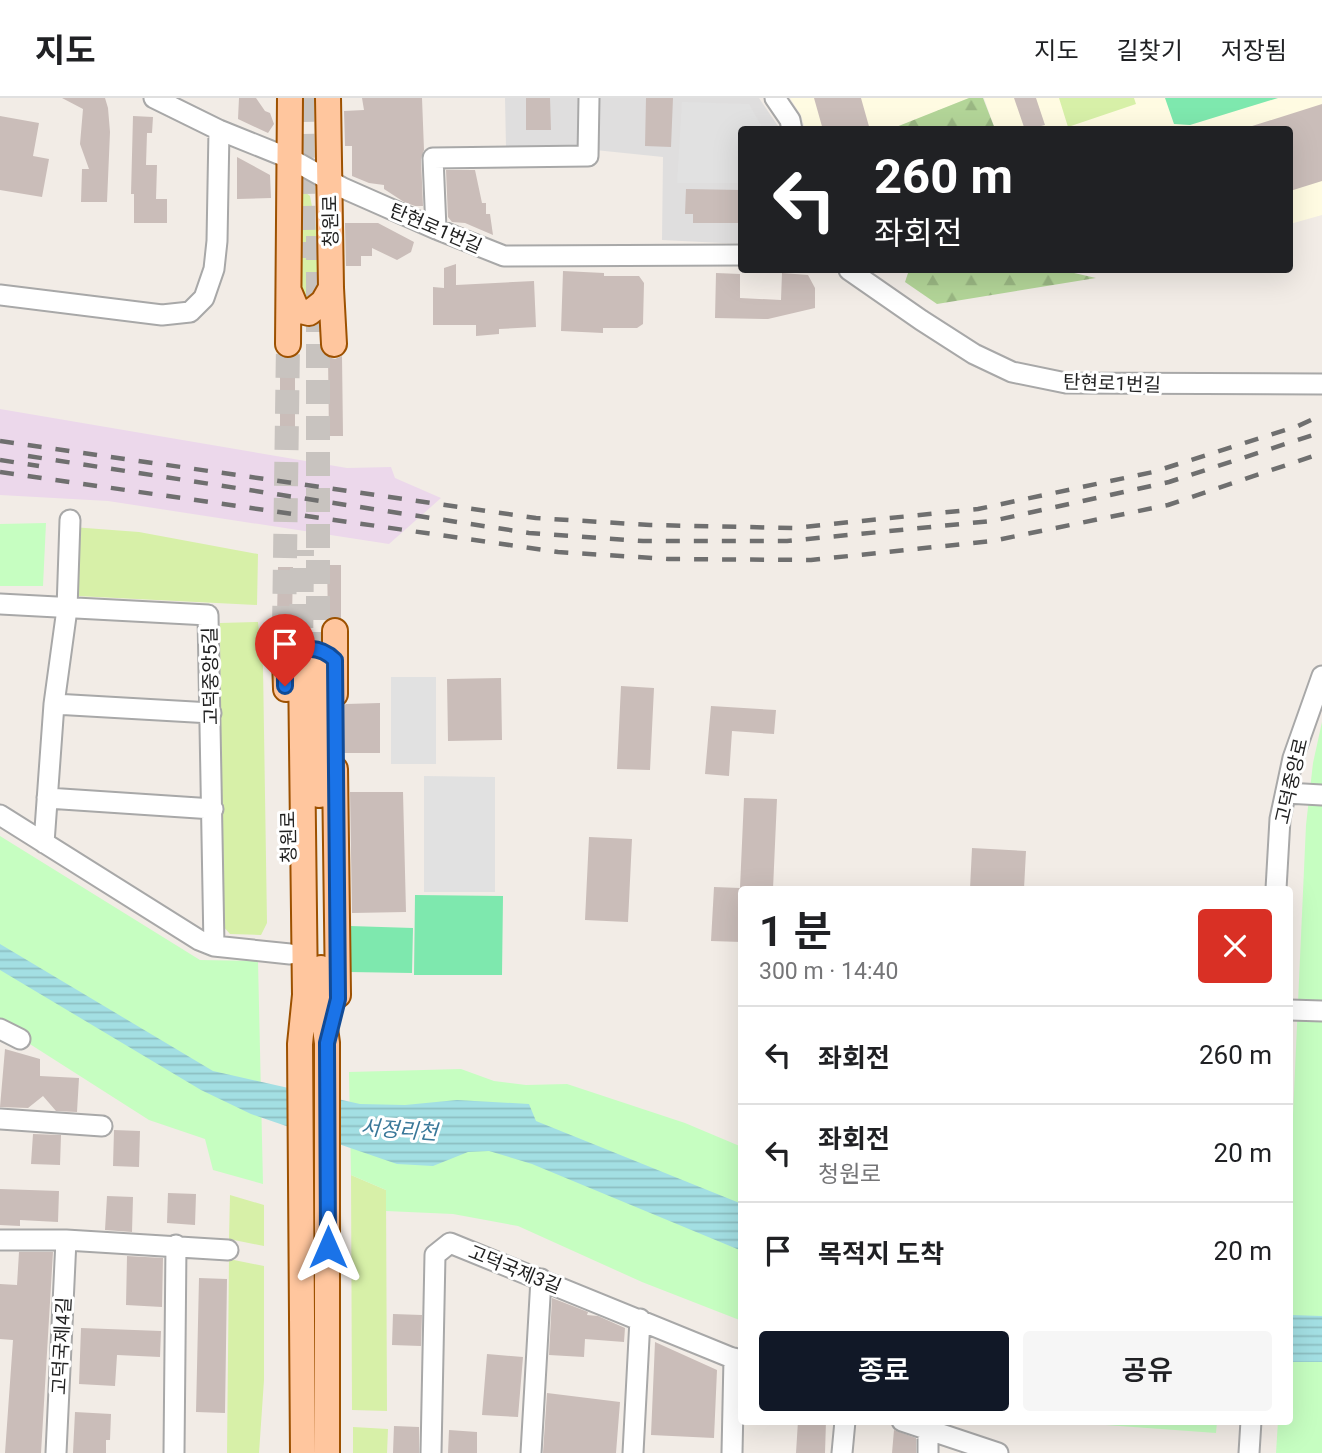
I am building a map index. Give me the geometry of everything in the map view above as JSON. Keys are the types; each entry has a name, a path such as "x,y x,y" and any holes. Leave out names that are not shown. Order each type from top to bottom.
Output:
{"main road":[{"name":"청원로","path":"288,344 290,98"},
{"name":"청원로","path":"328,98 334,344"},
{"path":"289,291 297,310 309,313 323,302 331,288"},
{"name":"청원로","path":"284,630 310,662 338,999 327,1043 327,1453"},
{"name":"청원로","path":"300,1044 291,994 290,954 310,662 335,631"},
{"name":"청원로","path":"303,1453 300,1044 305,995 310,662"}],"street":[{"name":"탄현로1번길","path":"154,98 219,130 291,159 329,180 436,229 504,256 738,255"},
{"path":"436,229 433,158 587,156 589,98"},
{"path":"775,98 791,126"},
{"path":"0,295 162,316 190,312 204,298 214,269 219,130"},
{"name":"탄현로1번길","path":"853,273 974,354 1012,372 1066,383 1322,384"},
{"path":"44,843 54,704 67,609 70,520"},
{"name":"고덕중앙5길","path":"0,604 208,615 214,946"},
{"name":"고덕중앙로","path":"1276,886 1280,819 1293,758 1322,676"},
{"path":"54,704 211,713"},
{"path":"1286,793 1322,795"},
{"path":"47,798 213,809"},
{"path":"0,815 188,933 214,946 290,954"},
{"path":"1293,1010 1322,1011"},
{"path":"0,1029 20,1039"},
{"path":"0,1119 102,1126"},
{"path":"0,1240 66,1240 228,1250"},
{"name":"고덕국제4길","path":"56,1453 66,1240"},
{"name":"고덕국제3길","path":"431,1453 435,1255 450,1243 738,1360"},
{"path":"174,1453 176,1245"},
{"path":"531,1453 541,1279"},
{"path":"633,1453 640,1319"},
{"path":"732,1453 738,1360"},
{"path":"842,1453 845,1425"},
{"path":"914,1425 998,1453"},
{"path":"1250,1453 1251,1425"},
{"path":"928,1453 929,1430"}],"shaded area":[{"path":"505,98 582,98 583,146 506,147"},
{"path":"597,98 759,98 778,126 738,126 738,244 662,240 663,157 595,150"},
{"path":"790,98 969,98 901,126 804,126 801,115"},
{"path":"984,98 1322,98 1322,215 1293,223 1293,126 994,126"},
{"path":"682,102 749,104 761,126 738,126 738,183 677,183"},
{"path":"0,409 347,468 391,467 395,478 441,498 389,544 108,501 0,495"},
{"path":"391,677 436,677 436,764 391,764"},
{"path":"424,776 495,777 495,892 424,892"}],"green space":[{"path":"969,98 983,98 994,126 899,126"},
{"path":"1059,98 1134,98 1136,104 1068,126"},
{"path":"1165,98 1278,98 1190,125 1174,124"},
{"path":"300,188 310,196 319,244 318,294 309,300 300,294"},
{"path":"908,273 1074,273 1096,278 937,304 905,282"},
{"path":"46,523 43,586 0,586 0,524"},
{"path":"72,527 139,532 258,554 257,605 77,596 67,584"},
{"path":"258,622 263,667 267,923 261,935 230,934 222,925 220,623"},
{"path":"1322,722 1322,1453 1276,1453 1278,1425 1293,1425 1293,1114 1306,825 1313,763"},
{"path":"0,836 200,960 258,961 263,1184 213,1170 205,1139 149,1120 0,1025"},
{"path":"415,895 503,896 502,975 414,975"},
{"path":"350,926 413,928 412,973 349,972"},
{"path":"461,1069 494,1081 526,1085 567,1084 685,1123 738,1145 738,1319 642,1282 518,1226 453,1214 386,1211 386,1190 351,1175 349,1072"},
{"path":"351,1175 386,1190 387,1411 352,1410"},
{"path":"230,1195 264,1205 264,1246 229,1239"},
{"path":"229,1259 264,1266 264,1380 259,1453 227,1453"},
{"path":"1106,1425 1217,1425 1216,1433"},
{"path":"353,1427 388,1429 387,1453 353,1453"}],"water":[{"name":"서정리천","path":"0,944 213,1071 360,1104 405,1105 457,1100 529,1104 536,1121 738,1202 738,1249 532,1164 489,1151 468,1152 433,1166 397,1164 251,1114 201,1090 0,970"},
{"path":"1293,1315 1322,1316 1322,1362 1293,1362"}],"building":[{"path":"62,98 105,98 110,132 107,202 81,202 82,169 89,169 80,144 83,109"},
{"path":"239,98 256,98 265,111 270,113 274,124 268,133 238,119"},
{"path":"362,98 422,98 423,206 404,202 384,189 384,185 369,183 352,176 352,146 345,146 344,111 364,110"},
{"path":"526,98 550,98 551,130 526,130"},
{"path":"646,98 673,98 671,147 645,146"},
{"path":"814,98 861,98 869,126 822,126"},
{"path":"1014,98 1036,98 1045,125 1024,126"},
{"path":"1322,104 1322,181 1293,190 1293,126 1252,126"},
{"path":"0,116 39,123 33,156 49,159 42,197 0,190"},
{"path":"133,116 153,117 152,133 147,133 146,165 157,165 156,199 167,199 167,223 134,223 134,194 131,194"},
{"path":"237,157 270,175 271,198 237,199"},
{"path":"446,170 475,170 482,203 486,203 486,214 490,214 493,235 465,223 452,222 448,217"},
{"path":"686,189 738,190 738,223 693,223 693,214 685,214"},
{"path":"345,223 378,223 414,242 411,252 397,260 372,248 372,256 361,256 361,266 346,266"},
{"path":"456,264 456,285 534,281 536,327 499,329 499,334 476,336 476,325 433,325 433,287 444,288 444,268"},
{"path":"563,271 604,273 604,276 639,276 644,283 643,324 637,328 603,328 603,333 561,331"},
{"path":"716,273 740,274 740,298 781,300 782,273 808,275 815,288 815,308 768,319 715,318"},
{"path":"342,356 343,436 329,436 328,357 335,359"},
{"path":"280,357 295,357 295,436 280,436"},
{"path":"327,565 341,565 341,618 328,618"},
{"path":"278,567 293,567 292,618 284,615 277,617"},
{"path":"501,678 502,740 448,741 447,679"},
{"path":"621,686 654,688 650,770 617,769"},
{"path":"380,703 380,753 341,753 341,707 346,704"},
{"path":"711,706 776,710 774,734 732,731 729,776 705,774"},
{"path":"350,792 403,792 406,912 352,913"},
{"path":"744,798 777,799 773,886 740,886"},
{"path":"589,837 632,839 628,922 585,920"},
{"path":"972,848 1026,851 1024,886 970,886"},
{"path":"714,887 738,888 738,942 711,941"},
{"path":"5,1049 40,1059 40,1076 79,1078 77,1112 56,1111 43,1096 28,1108 0,1107"},
{"path":"114,1130 140,1131 139,1167 113,1166"},
{"path":"33,1134 61,1135 60,1165 31,1164"},
{"path":"0,1189 59,1191 58,1222 20,1220 20,1226 0,1225"},
{"path":"168,1193 196,1194 195,1225 167,1223"},
{"path":"107,1196 133,1197 132,1232 105,1230"},
{"path":"19,1252 53,1252 41,1453 5,1453 13,1340 0,1339 0,1284 17,1285"},
{"path":"127,1256 163,1258 162,1307 126,1305"},
{"path":"199,1278 227,1279 225,1413 196,1412"},
{"path":"552,1298 588,1312 587,1315 598,1316 625,1328 624,1342 585,1339 584,1357 549,1355"},
{"path":"393,1314 422,1315 421,1346 392,1345"},
{"path":"81,1328 161,1331 160,1357 117,1355 115,1386 79,1384"},
{"path":"655,1342 717,1370 714,1438 651,1435"},
{"path":"487,1354 523,1357 518,1417 482,1415"},
{"path":"547,1393 620,1402 616,1453 543,1453"},
{"path":"75,1412 111,1414 110,1440 106,1440 106,1453 73,1453"},
{"path":"798,1425 826,1425 825,1453 796,1453"},
{"path":"394,1426 419,1427 419,1453 393,1453"},
{"path":"449,1430 477,1432 477,1453 448,1453"},
{"path":"894,1430 916,1438 916,1453 892,1453"}],"tunnel":[{"path":"302,98 304,258"},
{"path":"318,236 318,666"},
{"path":"284,630 288,344"},
{"path":"301,664 302,550"}],"railway":[{"path":"0,441 536,518 650,525 793,528 978,509 1153,472 1298,426 1322,415"},
{"path":"28,456 529,533 643,541 787,541 992,521 1169,482 1322,432"},
{"path":"0,472 558,552 668,559 811,560 992,541 1168,505 1322,453"},
{"path":"0,460 39,466"}],"route":[{"path":"285,686 285,660 292,652 310,649 327,651 335,660 338,999 327,1043 328,1247"}]}
